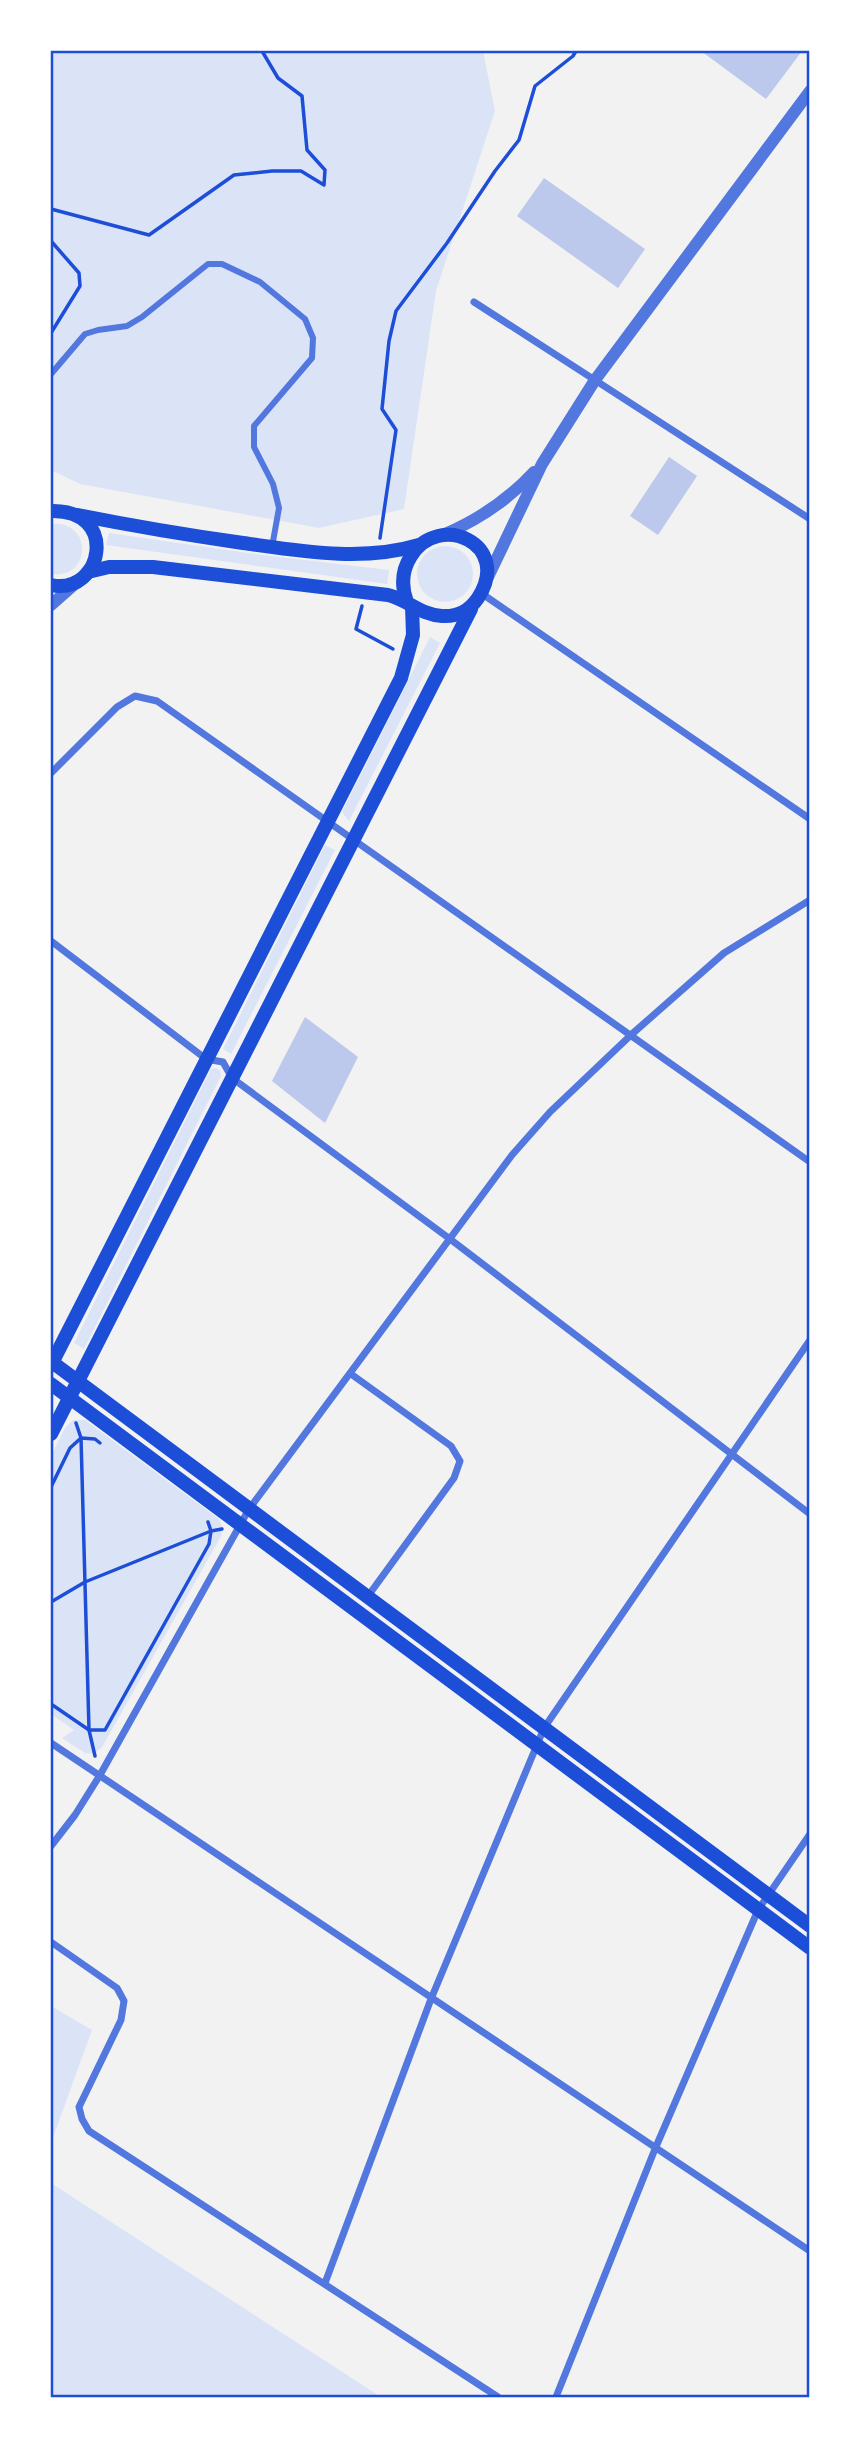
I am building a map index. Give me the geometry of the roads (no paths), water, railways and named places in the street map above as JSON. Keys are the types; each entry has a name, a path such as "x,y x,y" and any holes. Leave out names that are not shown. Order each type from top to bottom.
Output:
{"main road":[{"path":"51,1434 488,577 488,564 480,547 459,536 445,534 403,550 324,553 148,530 52,510"},
{"path":"78,515 88,523 95,534 97,547 95,560 84,576"},
{"path":"421,545 412,555 402,584 410,604 413,635 401,678 51,1363 810,1926"},
{"path":"51,585 68,585 109,567 153,567 388,595 433,615 445,617 471,608"},
{"path":"51,1384 810,1948"}],"street":[{"path":"488,577 542,464 595,380 810,91"},
{"path":"51,374 85,334 127,326 208,264 222,264 260,282 305,319 313,338 312,358 254,426 254,447 272,484 279,508 272,547"},
{"path":"474,302 810,519"},
{"path":"445,534 490,512 513,495 542,464"},
{"path":"51,605 84,576"},
{"path":"481,593 810,819"},
{"path":"51,773 117,707 135,696 157,701 810,1162"},
{"path":"51,1846 75,1815 100,1775 249,1509 512,1155 550,1112 632,1034 724,953 810,900"},
{"path":"51,941 206,1059 222,1062 232,1078 450,1239 810,1514"},
{"path":"325,2283 431,1999 544,1728 810,1340"},
{"path":"351,1374 451,1446 460,1461 454,1478 368,1597"},
{"path":"51,1743 810,2251"},
{"path":"556,2397 655,2149 758,1910 810,1834"},
{"path":"51,1942 117,1988 124,2001 121,2020 79,2107 89,2131 498,2397"}]}
